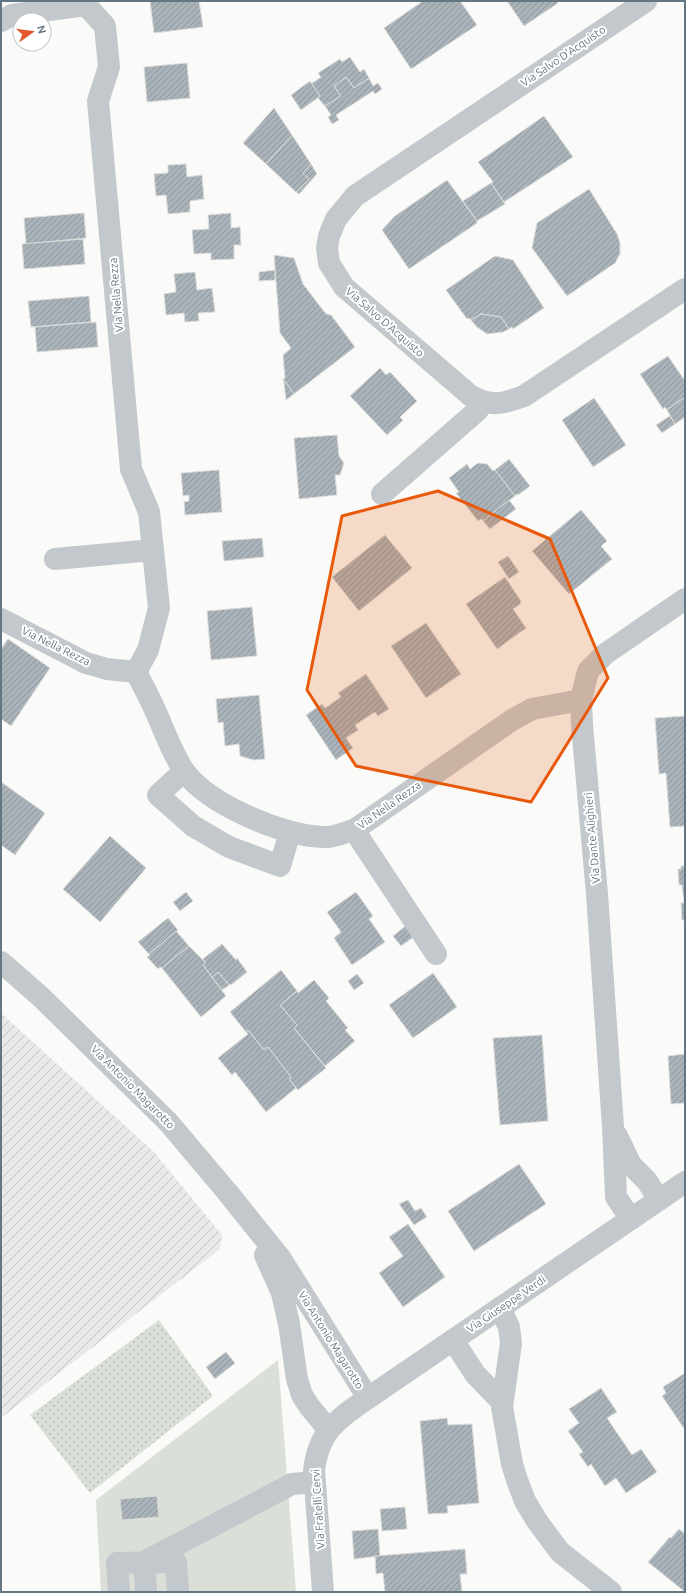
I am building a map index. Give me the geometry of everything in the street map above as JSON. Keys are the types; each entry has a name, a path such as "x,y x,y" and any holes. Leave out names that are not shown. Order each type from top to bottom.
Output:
{"street":[{"name":"Via Salvo D'Acquisto","path":"646,1 355,196 336,219 329,236 327,248 329,263 344,287 471,396 481,401 493,404 505,403 524,396 685,289"},
{"name":"Via Nella Rezza","path":"1,21 12,15 86,6 105,26 109,68 98,100 131,468 149,512 159,608 148,650 136,672"},
{"path":"382,494 478,410 481,401"},
{"path":"55,559 153,550"},
{"name":"Via Dante Alighieri","path":"630,1219 616,1197 613,1127 597,894 581,700 588,670 604,654 685,599"},
{"name":"Via Nella Rezza","path":"1,619 86,663 107,669 136,672"},
{"name":"Via Nella Rezza","path":"136,672 159,718 175,756 184,771 197,785 223,803 257,820 290,832 326,838 354,830 512,720 532,709 581,700"},
{"path":"184,771 158,795 193,826 229,847 280,866 290,832"},
{"path":"354,830 436,954"},
{"name":"Via Antonio Magarotto","path":"1,962 41,997 170,1123 281,1259 368,1398"},
{"name":"Via Dante Alighieri","path":"613,1127 631,1165 648,1181 659,1200"},
{"name":"Via Giuseppe Verdi","path":"328,1429 344,1415 368,1398 685,1182"},
{"name":"Via Antonio Magarotto","path":"252,1225 282,1293 289,1324 297,1379 302,1395 308,1406 328,1429"},
{"path":"500,1308 510,1328 511,1343 506,1384 502,1402 512,1464 525,1501 537,1521 560,1552 611,1592"},
{"path":"453,1340 475,1374 502,1402"},
{"name":"Via Fratelli Cervi","path":"323,1592 314,1482 316,1456 320,1442 328,1429"},
{"path":"146,1592 144,1562 292,1484 314,1482"},
{"path":"118,1592 117,1563 176,1562 178,1592"}],"highlighted area":[{"path":"438,491 550,539 608,678 531,802 356,766 307,690 342,516"}],"shaded area":[{"path":"1,1013 153,1151 222,1235 220,1249 1,1418"},
{"path":"159,1320 213,1396 90,1493 30,1415"},
{"path":"278,1360 296,1592 101,1592 96,1500"}],"building":[{"path":"150,1 199,1 203,27 154,33"},
{"path":"423,1 460,1 477,25 411,69 384,28"},
{"path":"507,1 556,1 558,3 524,26"},
{"path":"350,57 360,72 364,69 369,78 354,88 346,77 334,86 341,96 325,106 318,98 320,96 311,84 321,77 318,73 340,59 342,62"},
{"path":"187,63 190,98 147,102 144,67"},
{"path":"346,77 354,88 369,78 373,86 378,83 382,89 375,94 373,91 336,115 339,120 332,124 328,117 331,115 325,106 341,96 334,86"},
{"path":"310,81 320,96 301,110 291,95"},
{"path":"274,108 292,135 266,164 243,143"},
{"path":"544,116 573,157 504,202 491,183 493,182 478,162"},
{"path":"292,135 311,164 303,173 309,179 296,192 266,164"},
{"path":"186,164 187,177 202,175 204,199 190,201 190,212 168,214 166,195 156,196 154,174 168,173 168,165"},
{"path":"311,164 317,174 299,194 296,192 309,179 303,173"},
{"path":"447,180 477,223 409,269 382,230 395,216"},
{"path":"491,183 505,204 477,221 463,201"},
{"path":"589,189 617,234 620,243 620,254 615,263 567,296 532,248 537,223"},
{"path":"84,213 86,238 26,244 24,218"},
{"path":"231,213 231,228 240,227 241,245 234,245 234,259 211,260 211,253 194,254 192,230 209,229 208,215"},
{"path":"83,239 85,264 24,269 22,244"},
{"path":"274,255 294,258 303,284 326,314 331,315 355,347 294,394 283,379 285,378 283,355 291,348 280,333"},
{"path":"495,256 513,260 544,308 513,329 512,327 509,329 501,317 481,314 471,320 469,318 467,319 446,290"},
{"path":"275,270 275,280 259,281 259,272"},
{"path":"195,272 197,290 212,288 215,312 198,313 199,321 185,322 184,313 166,315 164,294 176,292 174,274"},
{"path":"89,296 91,322 31,327 28,301"},
{"path":"481,314 501,317 509,329 503,332 487,334 477,327 471,320"},
{"path":"96,322 98,347 37,352 35,327"},
{"path":"668,356 685,381 685,397 667,410 665,407 663,409 640,374"},
{"path":"380,368 386,375 390,372 417,401 400,417 403,420 387,435 350,396"},
{"path":"283,379 294,394 286,400 284,383"},
{"path":"685,397 685,417 675,424 667,410"},
{"path":"594,398 626,445 593,467 562,420"},
{"path":"670,416 675,424 662,433 656,425"},
{"path":"337,435 339,456 344,463 340,475 335,475 337,495 299,499 294,438"},
{"path":"509,459 530,486 515,496 495,470"},
{"path":"478,463 487,464 493,471 495,470 515,496 483,521 482,519 478,521 456,493 459,492 449,478 467,464 470,469"},
{"path":"219,470 222,512 185,515 184,502 189,501 189,495 183,496 181,473"},
{"path":"509,500 516,509 490,529 483,521"},
{"path":"581,510 607,541 601,546 612,559 569,594 532,551"},
{"path":"385,535 412,568 359,611 332,577"},
{"path":"262,538 264,557 224,561 222,541"},
{"path":"508,556 519,572 509,579 498,562"},
{"path":"505,577 521,601 520,604 513,609 526,628 497,649 466,604"},
{"path":"252,607 257,656 211,660 207,611"},
{"path":"426,623 461,674 426,698 391,646"},
{"path":"8,639 50,668 11,726 1,719 1,649"},
{"path":"366,674 389,709 378,716 375,712 355,725 358,730 346,738 353,748 336,760 306,715 322,704 325,708 341,697 338,693"},
{"path":"259,695 265,759 254,760 240,756 239,744 225,746 223,722 218,723 216,699"},
{"path":"685,716 685,826 670,827 666,773 659,774 655,718"},
{"path":"1,782 45,813 15,855 1,845"},
{"path":"110,836 146,868 100,922 63,889"},
{"path":"681,866 685,866 685,920 682,920 681,903 684,903 682,885 679,885 678,869 681,869"},
{"path":"186,892 193,901 180,911 173,902"},
{"path":"356,892 373,916 369,919 385,942 352,965 334,938 341,932 327,912"},
{"path":"168,918 178,930 149,954 138,942"},
{"path":"407,925 415,936 401,946 393,936"},
{"path":"176,931 189,946 162,968 160,967 158,969 147,957"},
{"path":"222,944 236,960 237,958 247,972 231,985 229,985 218,972 212,977 203,965 206,963 203,959"},
{"path":"189,946 206,963 203,965 226,996 201,1017 162,968"},
{"path":"281,970 297,991 280,1005 297,1025 294,1028 326,1068 298,1090 289,1079 291,1077 268,1047 264,1050 248,1030 246,1032 230,1012"},
{"path":"218,972 229,985 222,990 212,977"},
{"path":"433,973 457,1007 413,1038 389,1005"},
{"path":"357,974 364,983 354,990 348,981"},
{"path":"314,980 329,998 326,1001 348,1028 345,1030 355,1041 325,1066 294,1028 297,1025 280,1005 297,991 298,993"},
{"path":"248,1030 264,1050 268,1047 291,1077 289,1079 296,1088 266,1112 235,1072 232,1075 218,1058 248,1034 246,1032"},
{"path":"542,1035 548,1121 500,1125 493,1038"},
{"path":"685,1054 685,1103 671,1104 668,1056"},
{"path":"519,1164 546,1204 474,1251 448,1211"},
{"path":"408,1200 415,1211 421,1208 427,1217 414,1225 399,1204"},
{"path":"408,1224 445,1277 403,1307 379,1273 403,1256 389,1237"},
{"path":"226,1352 235,1363 215,1379 206,1367"},
{"path":"685,1373 685,1430 662,1396 666,1393 663,1387"},
{"path":"601,1388 617,1412 607,1418 632,1455 641,1449 657,1472 626,1493 616,1478 605,1486 591,1464 588,1467 579,1454 583,1452 568,1431 579,1423 569,1409"},
{"path":"447,1418 448,1425 472,1424 479,1503 447,1506 448,1513 428,1514 420,1421"},
{"path":"157,1496 159,1517 122,1520 120,1499"},
{"path":"405,1507 407,1529 382,1531 380,1509"},
{"path":"378,1529 380,1556 354,1559 352,1531"},
{"path":"679,1529 685,1534 685,1592 648,1562"},
{"path":"465,1549 467,1574 460,1574 462,1592 385,1592 383,1573 376,1574 375,1556"}]}
